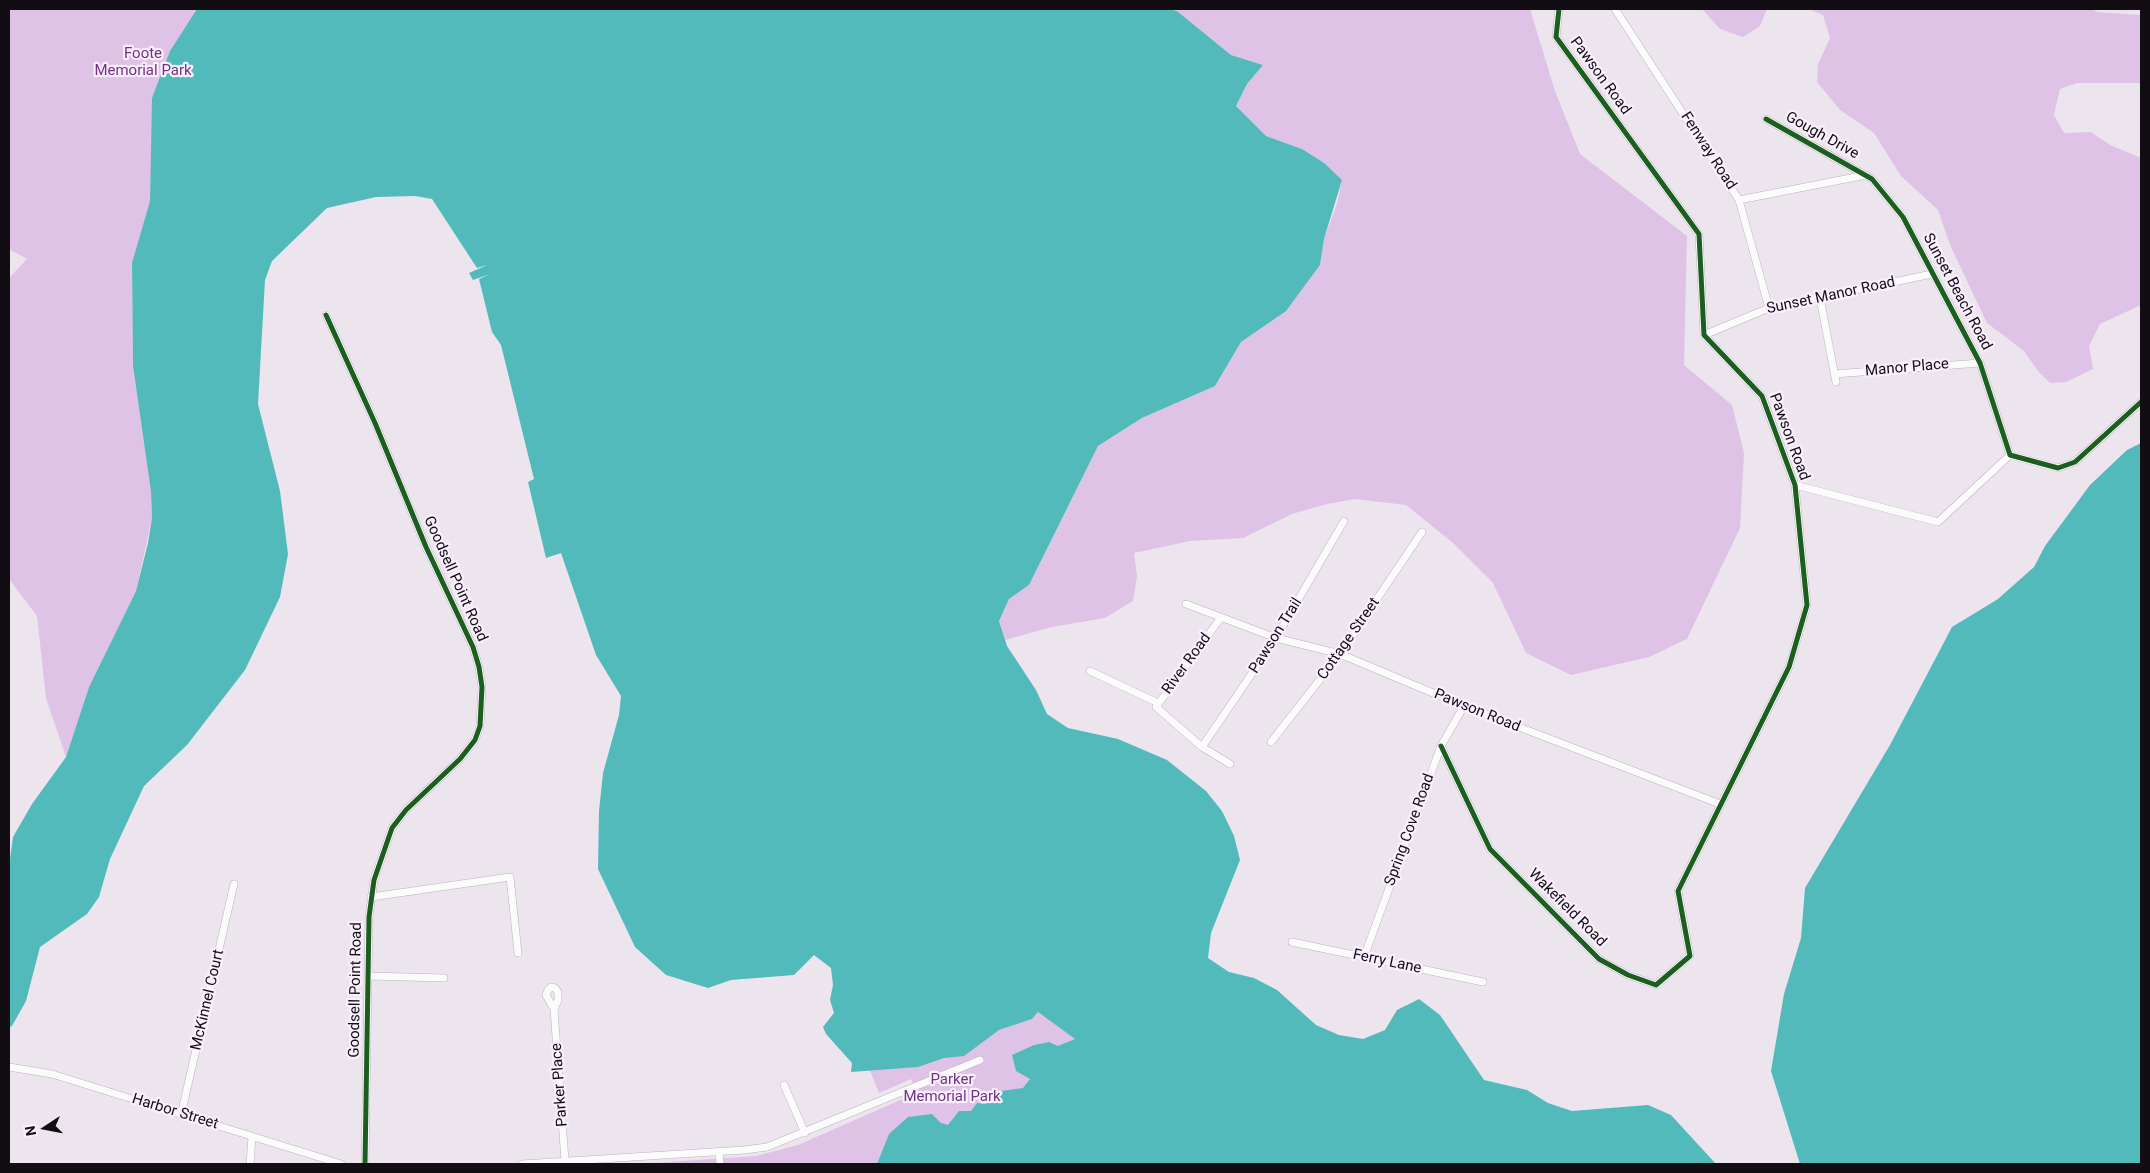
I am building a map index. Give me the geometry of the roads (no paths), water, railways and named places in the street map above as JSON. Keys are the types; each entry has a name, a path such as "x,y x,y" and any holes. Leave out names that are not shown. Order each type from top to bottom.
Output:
{"street":[{"name":"Pawson Road","path":"1186,604 1220,619 1276,638 1340,654 1464,706 1720,804 1789,666 1807,605 1795,485 1762,396 1704,334 1699,234 1556,37 1559,9"},
{"name":"Fenway Road","path":"1615,9 1739,200 1769,308"},
{"name":"Gough Drive","path":"1766,119 1866,175"},
{"path":"1739,200 1866,175"},
{"name":"Sunset Beach Road","path":"1866,175 1903,217 1980,363 2010,455"},
{"name":"Sunset Manor Road","path":"1704,334 1769,308 1932,274"},
{"name":"Manor Place","path":"1820,298 1835,378 1980,363"},
{"name":"Goodsell Point Road","path":"326,315 372,416 426,547 473,647 482,687 480,726 475,740 464,755 406,810 392,828 380,860 369,917 365,1164"},
{"path":"1795,485 1938,522 2010,455 2058,468 2075,462 2141,402"},
{"name":"Pawson Trail","path":"1202,747 1276,638 1344,521"},
{"name":"Cottage Street","path":"1271,742 1340,654 1422,532"},
{"name":"River Road","path":"1220,619 1156,707 1202,747 1230,764"},
{"path":"1090,671 1158,703"},
{"name":"Spring Cove Road","path":"1364,957 1440,746 1464,706"},
{"name":"Wakefield Road","path":"1440,746 1490,848 1599,959 1648,984 1656,985 1690,956 1678,891 1720,804"},
{"path":"372,897 510,877 518,953"},
{"name":"McKinnel Court","path":"181,1115 234,884"},
{"name":"Ferry Lane","path":"1292,942 1483,982"},
{"path":"369,976 444,978"},
{"name":"Parker Place","path":"554,1009 565,1161"},
{"path":"522,1164 720,1152 767,1147 980,1060"},
{"name":"Harbor Street","path":"9,1068 52,1074 341,1164"},
{"path":"784,1085 805,1133"},
{"path":"250,1164 252,1137"},
{"path":"720,1152 720,1164"}],"water":[{"path":"197,9 1169,9 1177,11 1231,55 1263,65 1247,84 1236,106 1266,136 1302,149 1324,163 1342,180 1324,239 1320,265 1286,311 1241,342 1215,386 1142,418 1098,446 1029,585 1009,599 999,621 1007,646 1036,690 1047,714 1068,728 1118,739 1167,760 1206,791 1222,811 1234,836 1240,860 1211,933 1208,958 1229,972 1254,978 1277,990 1316,1025 1339,1035 1363,1039 1385,1030 1397,1010 1419,999 1440,1015 1484,1080 1527,1090 1548,1103 1572,1111 1648,1105 1671,1115 1716,1164 877,1164 889,1134 908,1117 932,1114 941,1123 948,1125 959,1111 971,1111 977,1103 986,1104 1001,1091 1023,1088 1030,1079 1016,1071 1012,1055 1034,1045 1049,1042 1058,1046 1075,1039 1038,1012 1032,1019 999,1030 964,1056 944,1058 918,1067 851,1072 852,1063 826,1034 823,1027 834,1013 830,1000 833,985 831,968 814,955 794,975 731,980 708,988 666,975 635,947 598,869 599,811 603,773 619,715 621,696 596,655 561,553 546,558 528,482 534,479 501,345 492,332 479,279 490,274 473,280 469,273 487,265 477,268 432,199 415,196 376,197 327,208 272,261 265,280 258,404 280,491 288,554 280,597 245,670 187,745 144,786 110,859 99,897 87,914 40,947 26,1001 9,1028 9,866 13,837 32,804 66,757 89,687 136,591 148,543 152,518 151,492 133,366 132,263 150,201 152,98 170,51"},
{"path":"2141,443 2141,1164 1800,1164 1771,1071 1784,994 1801,938 1805,888 1890,745 1952,627 1998,599 2034,567 2045,546 2090,485 2127,450"}],"park label":[{"name":"Foote Memorial Park","path":"143,62"},
{"name":"Parker Memorial Park","path":"952,1088"}]}
